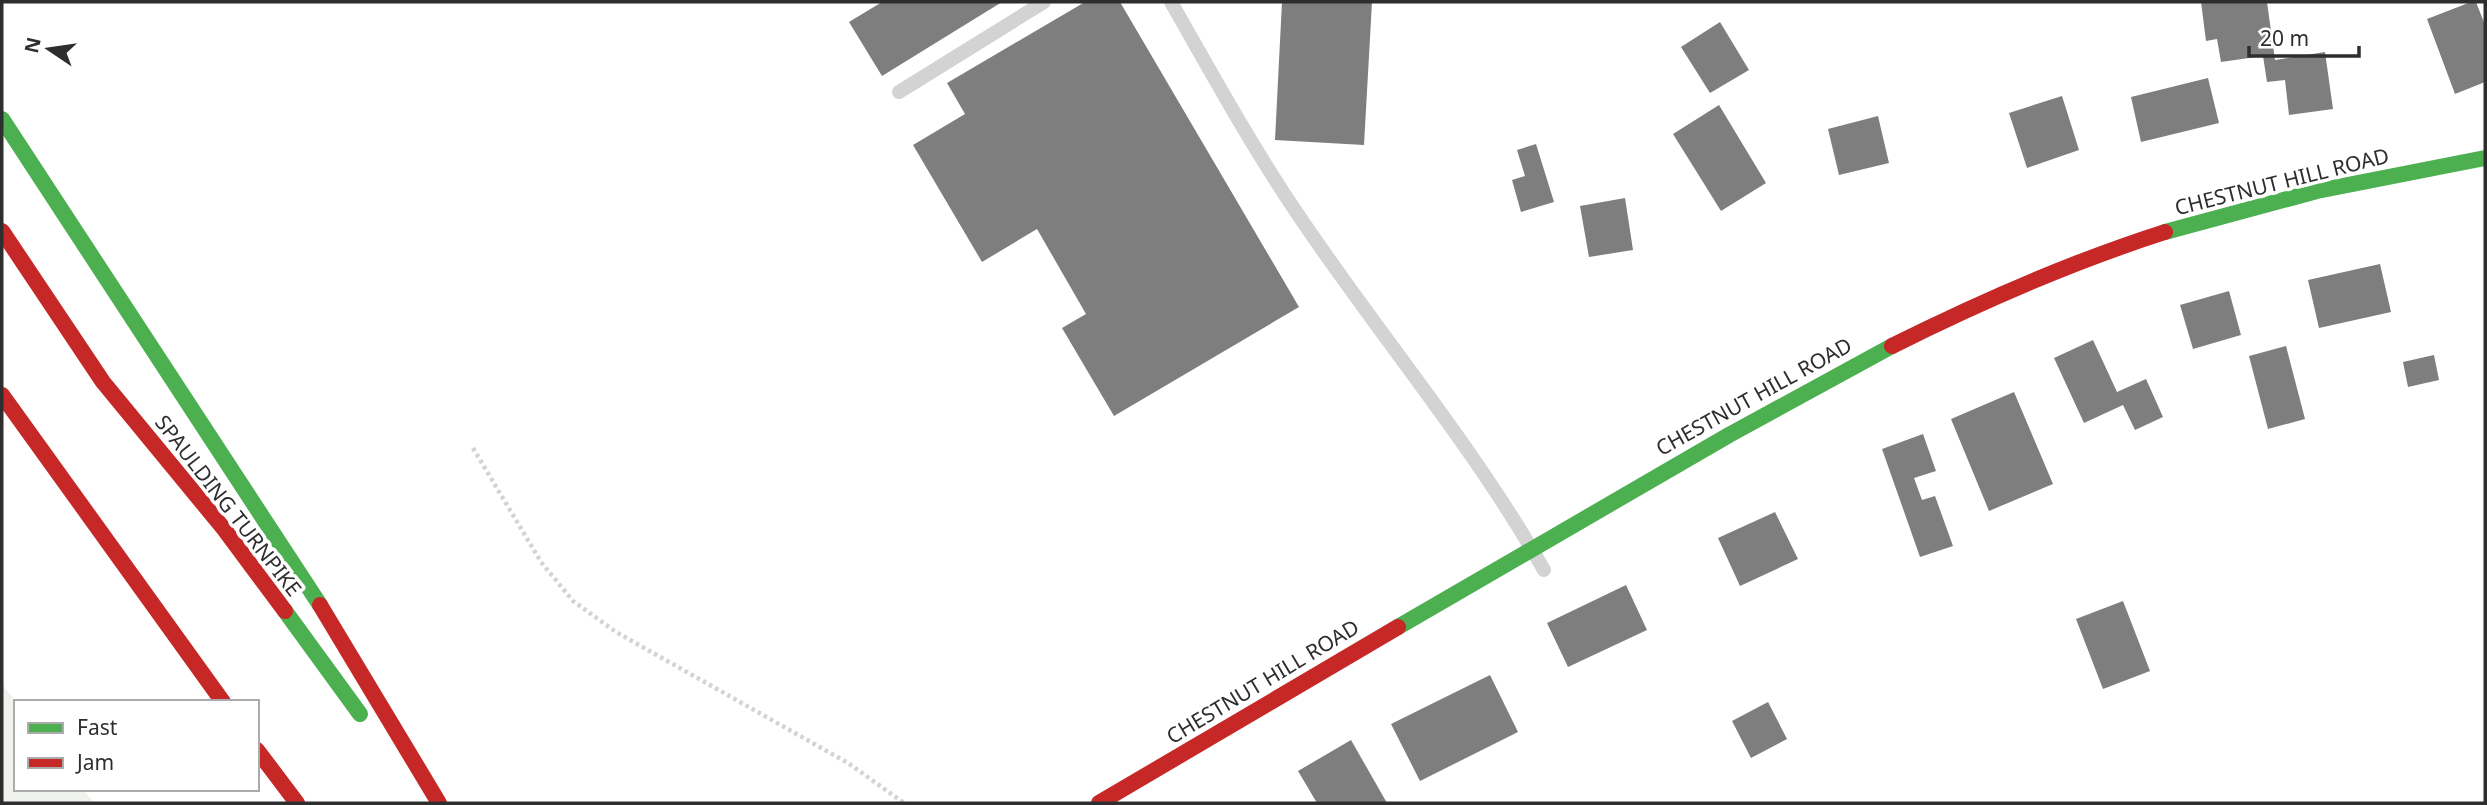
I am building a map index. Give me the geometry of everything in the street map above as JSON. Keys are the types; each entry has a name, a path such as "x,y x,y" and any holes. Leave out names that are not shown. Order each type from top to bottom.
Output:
{"main road":[{"path":"2,119 319,603 439,803"},
{"name":"CHESTNUT HILL ROAD","path":"1099,803 1531,548 1829,377 1947,318 2047,274 2234,212 2358,181 2485,158"},
{"name":"SPAULDING TURNPIKE","path":"2,230 103,383 224,529 369,726"},
{"path":"2,395 222,700"},
{"path":"259,753 297,803"},
{"path":"393,759 426,803"}],"lane":[{"path":"899,92 1044,2"},
{"path":"1171,2 1246,134 1298,216 1483,472 1544,570"}],"path":[{"path":"474,447 541,562 573,601 616,632 848,763 904,803"}],"shaded area":[{"path":"2,684 14,700 14,791 85,791 94,803 2,803"}],"building":[{"path":"882,2 1002,2 882,76 849,22"},
{"path":"1085,2 1120,2 1299,307 1114,416 1062,328 1086,314 1037,229 982,262 913,145 965,114 947,83"},
{"path":"1282,2 1372,2 1364,145 1275,140"},
{"path":"2201,2 2267,2 2275,60 2325,52 2333,109 2289,115 2285,80 2267,82 2263,56 2221,62 2217,39 2206,41"},
{"path":"2476,2 2485,25 2485,82 2455,94 2427,19"},
{"path":"1720,22 1749,70 1710,93 1681,47"},
{"path":"2208,78 2219,123 2141,142 2131,97"},
{"path":"2062,96 2079,150 2027,168 2009,113"},
{"path":"1719,105 1766,183 1721,211 1673,134"},
{"path":"1878,116 1889,163 1839,175 1828,129"},
{"path":"1536,144 1554,202 1521,212 1512,180 1525,176 1517,150"},
{"path":"1625,198 1633,250 1589,257 1580,206"},
{"path":"2380,264 2391,312 2319,328 2308,280"},
{"path":"2229,291 2241,335 2193,349 2180,305"},
{"path":"2093,340 2117,392 2146,379 2163,417 2135,430 2123,405 2084,423 2054,358"},
{"path":"2286,346 2305,419 2268,429 2249,356"},
{"path":"2434,355 2439,380 2408,387 2403,362"},
{"path":"2014,392 2053,484 1989,511 1951,419"},
{"path":"1923,434 1936,471 1914,478 1922,500 1935,496 1953,546 1920,557 1882,449"},
{"path":"1775,512 1798,559 1740,586 1718,538"},
{"path":"1626,585 1647,630 1568,667 1547,623"},
{"path":"2123,601 2150,671 2103,689 2076,619"},
{"path":"1490,675 1518,732 1420,781 1391,724"},
{"path":"1768,702 1787,739 1751,758 1732,721"},
{"path":"1351,740 1387,803 1317,803 1298,771"}],"traffic: fast":[{"path":"2,119 320,605"},
{"path":"2165,232 2317,191 2485,158"},
{"path":"1398,627 1729,435 1892,346"},
{"path":"285,611 360,714"}],"traffic: jam":[{"path":"2,231 103,382 224,529 285,611"},
{"path":"1892,346 2026,284 2165,232"},
{"path":"2,395 222,700"},
{"path":"320,605 439,803"},
{"path":"1099,803 1398,627"},
{"path":"259,753 297,803"}]}
